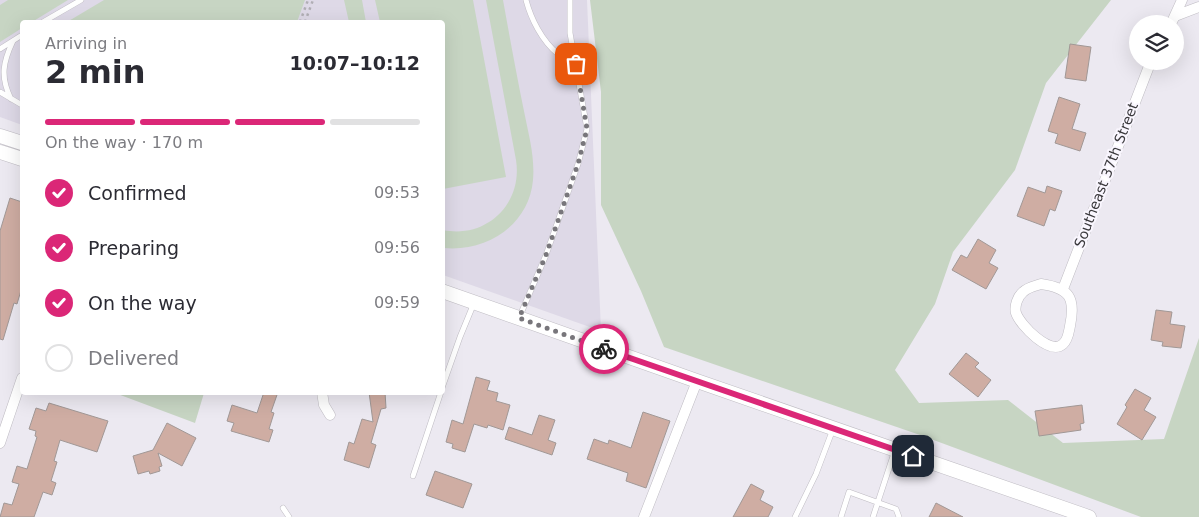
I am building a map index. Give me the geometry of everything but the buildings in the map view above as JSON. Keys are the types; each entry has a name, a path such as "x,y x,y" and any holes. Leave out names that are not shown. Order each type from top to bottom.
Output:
{"main road":[{"path":"0,136 20,142"},
{"path":"0,152 20,158"},
{"path":"445,292 1089,517"}],"street":[{"path":"1175,15 1182,0"},
{"path":"1183,15 1199,7"},
{"name":"Southeast 37th Street","path":"1063,289 1147,70"},
{"path":"1041,284 1063,289 1068,295 1072,306 1071,323 1064,344 1057,347 1047,345 1036,339 1016,313 1016,306 1023,292 1041,284"},
{"path":"644,517 697,381"},
{"path":"0,442 20,384"},
{"path":"322,395 324,405 330,415"}],"lane":[{"path":"46,20 81,0"},
{"path":"526,0 530,14 541,35 558,54 576,64"},
{"path":"519,318 546,255 575,174 587,129 570,33 570,0"},
{"path":"0,48 20,36"},
{"path":"11,98 5,88 2,73 6,55 13,41"},
{"path":"0,92 20,104"},
{"path":"445,380 474,302"},
{"path":"413,476 440,395"},
{"path":"795,517 816,474 833,429"},
{"path":"873,517 895,450"},
{"path":"841,517 849,492 896,509 899,517"},
{"path":"283,508 289,517"}],"path":[{"path":"301,20 308,0"},
{"path":"306,20 313,0"}],"shaded area":[{"path":"0,0 587,0 601,331 445,276 445,20 20,20 20,124 0,117"}],"green space":[{"path":"8,0 68,0 35,20 20,20 20,29 0,42 0,5"},
{"path":"104,0 305,0 298,20 70,20"},
{"path":"344,0 362,0 366,20 349,20"},
{"path":"375,0 473,0 506,177 445,189 445,20 380,20"},
{"path":"486,0 503,0 531,147 533,180 530,196 523,210 503,232 490,240 475,245 445,248 445,230 474,229 498,215 507,204 514,191 517,176 516,160"},
{"path":"590,0 1111,0 1046,83 1015,170 953,252 935,304 895,370 919,403 1008,400 1063,443 1164,439 1199,338 1199,517 1141,517 920,435 664,347 641,291 601,205 601,92"},
{"path":"120,395 203,395 195,423"}],"way so far":[{"path":"576,64 587,129 578,164 546,255 519,318 604,349"}],"route":[{"path":"604,349 913,456"}]}
